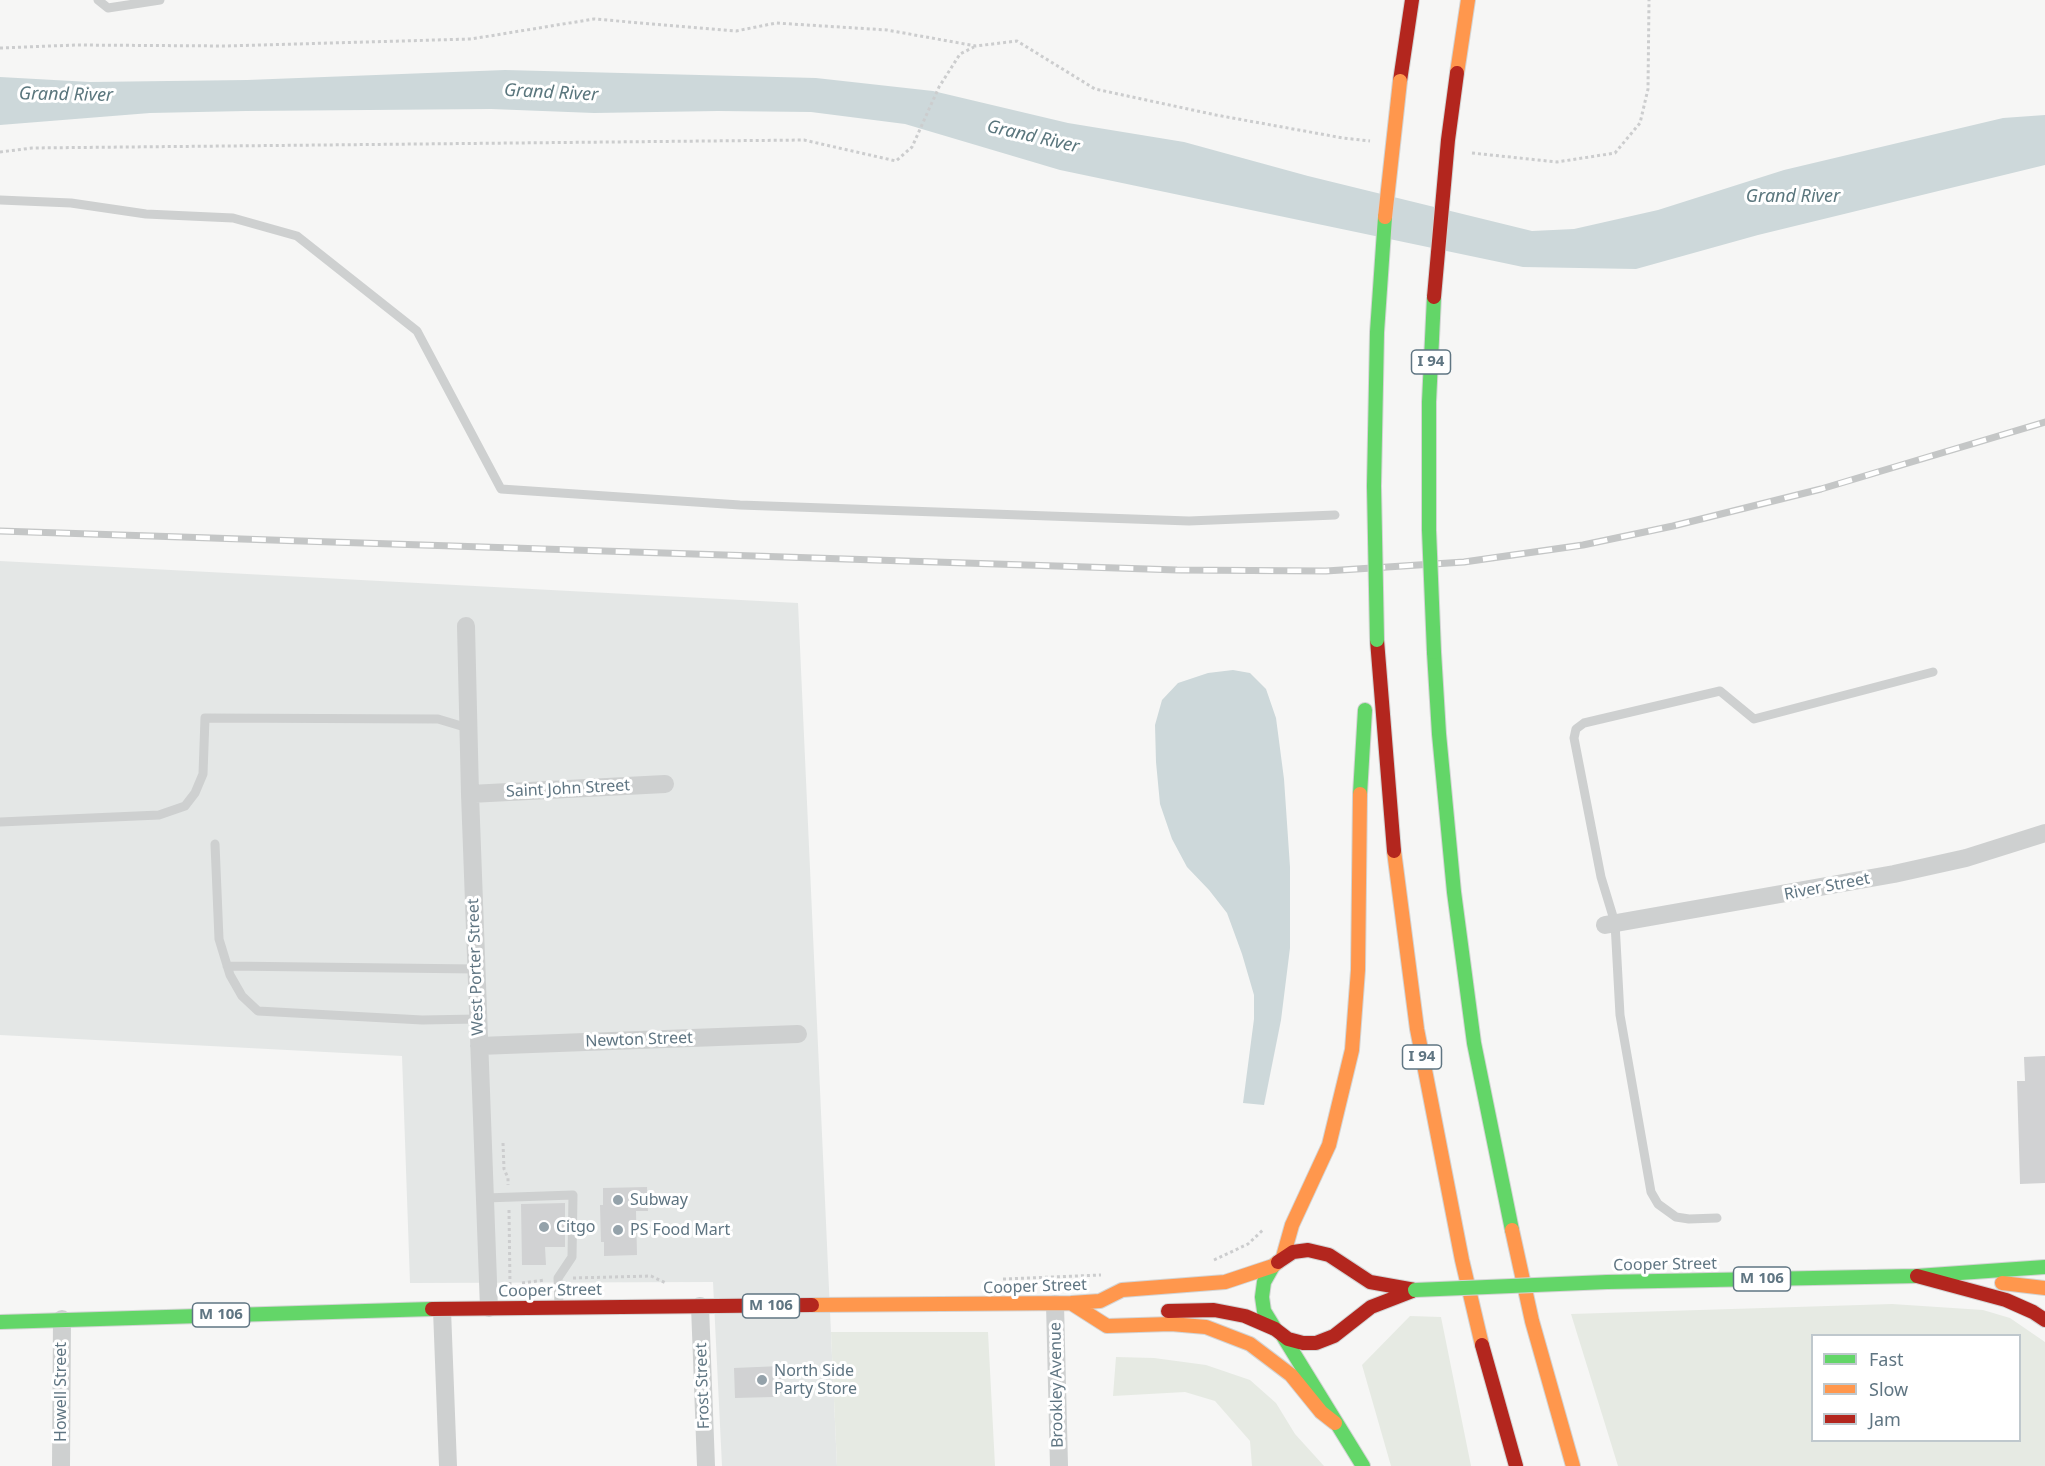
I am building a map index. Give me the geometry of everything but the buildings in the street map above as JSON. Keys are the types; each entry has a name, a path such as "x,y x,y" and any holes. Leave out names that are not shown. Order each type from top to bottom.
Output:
{"main road":[{"name":"I 94","path":"1412,0 1386,205 1377,332 1374,486 1377,640 1395,862 1419,1039 1462,1260 1487,1364 1516,1466"},
{"name":"I 94","path":"1468,0 1448,140 1435,279 1430,402 1428,530 1439,734 1454,892 1474,1043 1518,1258 1538,1342 1573,1466"},
{"path":"1364,1466 1264,1311 1262,1297 1264,1282 1278,1262 1292,1225 1329,1145 1341,1107 1352,1050 1358,970 1362,742 1377,640"},
{"name":"Cooper Street","path":"1110,1307 1122,1290 1215,1284 1243,1278 1300,1251 1315,1251 1334,1258 1370,1282 1415,1290 1607,1282 1917,1276 2045,1266"},
{"path":"1518,1258 1575,1422"},
{"path":"1345,1267 1354,1288"},
{"path":"1917,1276 2006,1300 2045,1320"},
{"name":"Cooper Street","path":"1917,1276 2045,1288"},
{"name":"Cooper Street","path":"0,1322 489,1308 1063,1303 1110,1307 1214,1310 1245,1316 1296,1342 1316,1343 1334,1336 1371,1307 1415,1290"},
{"path":"1346,1325 1354,1302"},
{"path":"1063,1303 1107,1326 1171,1324 1206,1327 1230,1335 1250,1344 1291,1375 1321,1412 1335,1423"}],"street":[{"name":"West Porter Street","path":"466,626 489,1308"},
{"name":"Saint John Street","path":"470,794 666,784"},
{"name":"River Street","path":"1610,924 1894,874 1966,858 2045,833"},
{"name":"Newton Street","path":"479,1046 798,1034"},
{"name":"Brookley Avenue","path":"1059,1466 1063,1303"},
{"name":"Frost Street","path":"700,1306 706,1466"},
{"path":"442,1310 448,1466"},
{"name":"Howell Street","path":"61,1466 62,1319"}],"lane":[{"path":"98,0 108,8 160,0"},
{"path":"0,200 71,202 146,214 233,218 297,236 417,331 501,489 740,505 1189,521 1335,515"},
{"path":"1717,1218 1676,1217 1658,1204 1651,1192 1620,1015 1610,924 1575,734 1580,725 1720,691 1754,719 1933,672"},
{"path":"0,822 159,814 185,806 195,793 202,774 206,718 438,719 468,728"},
{"path":"215,844 219,939 230,975 242,996 258,1011 422,1020 478,1019"},
{"path":"227,966 476,969"},
{"path":"485,1198 573,1195 572,1257 558,1278 559,1307"}],"path":[{"path":"1462,152 1557,162 1615,153 1640,123 1648,89 1649,0"},
{"path":"0,48 76,45 226,46 471,39 594,19 736,31 776,22 887,30 976,46 1017,41 1095,89 1216,115 1343,138 1379,142"},
{"path":"0,152 32,147 804,140 896,161 912,147 939,87 960,54 976,46"},
{"path":"503,1143 504,1169 508,1178 509,1198 510,1285 558,1278 651,1276 669,1284"},
{"path":"1209,1262 1248,1244 1274,1221 1279,1220 1292,1225"},
{"path":"1001,1279 1105,1275"}],"shaded area":[{"path":"0,561 798,603 837,1466 722,1466 713,1282 410,1283 402,1056 0,1035"},
{"path":"1892,1304 1983,1310 2010,1318 2045,1342 2045,1466 1618,1466 1571,1314"},
{"path":"1410,1316 1441,1317 1471,1466 1391,1466 1362,1365"},
{"path":"831,1332 988,1332 995,1466 837,1466"},
{"path":"1116,1357 1154,1358 1206,1365 1250,1380 1276,1403 1295,1434 1324,1466 1252,1466 1250,1441 1215,1401 1185,1392 1113,1396"}],"water":[{"name":"Grand River","path":"505,70 816,78 933,91 1068,123 1184,142 1308,176 1532,231 1574,229 1658,210 1784,170 2003,118 2045,115 2045,165 1758,235 1636,269 1523,267 1060,170 905,124 811,112 594,113 491,109 246,111 150,113 0,125 0,77 90,82 247,80"},
{"path":"1233,670 1250,673 1266,689 1276,718 1284,779 1290,867 1290,948 1281,1020 1264,1105 1243,1103 1254,1019 1254,995 1242,954 1227,913 1187,867 1172,839 1160,804 1156,762 1155,725 1162,700 1178,683 1208,673"}],"railway":[{"path":"0,531 1177,570 1326,571 1464,562 1583,545 1673,526 1821,489 2045,422"}],"traffic: fast":[{"path":"1377,640 1374,486 1377,332 1385,217"},
{"path":"1434,297 1429,402 1429,530 1434,652"},
{"path":"1434,652 1439,734 1454,892 1474,1043 1512,1230"},
{"path":"1360,794 1365,710"},
{"path":"1273,1266 1264,1282 1262,1297 1264,1311 1275,1329"},
{"path":"1607,1282 1917,1276 2045,1267"},
{"path":"1415,1290 1607,1282"},
{"path":"0,1322 432,1309"},
{"path":"1283,1336 1363,1466"}],"traffic: slow":[{"path":"1457,73 1468,0"},
{"path":"1385,217 1400,81"},
{"path":"1283,1257 1292,1225 1329,1145 1352,1050 1358,970 1360,794"},
{"path":"1394,851 1417,1029 1462,1260 1482,1345"},
{"path":"1512,1230 1532,1321 1573,1466"},
{"path":"812,1305 1100,1301 1122,1290 1225,1282 1273,1266 1278,1262"},
{"path":"2002,1283 2045,1288"},
{"path":"1071,1303 1107,1326 1171,1324 1206,1327 1250,1344 1291,1375 1321,1412 1335,1423"}],"traffic: jam":[{"path":"1400,81 1412,0"},
{"path":"1434,297 1448,140 1457,73"},
{"path":"1377,640 1394,851"},
{"path":"1278,1262 1293,1252 1308,1250 1329,1255 1370,1282 1415,1290"},
{"path":"1917,1276 2006,1300 2045,1320"},
{"path":"1168,1311 1214,1310 1245,1316 1275,1329 1288,1339 1303,1343 1316,1343 1334,1336 1371,1307 1415,1290"},
{"path":"432,1309 812,1305"},
{"path":"1482,1345 1516,1466"}],"place":[{"name":"Subway","path":"618,1200"},
{"name":"Citgo","path":"544,1227"},
{"name":"PS Food Mart","path":"618,1230"},
{"name":"North Side Party Store","path":"762,1380"}]}
